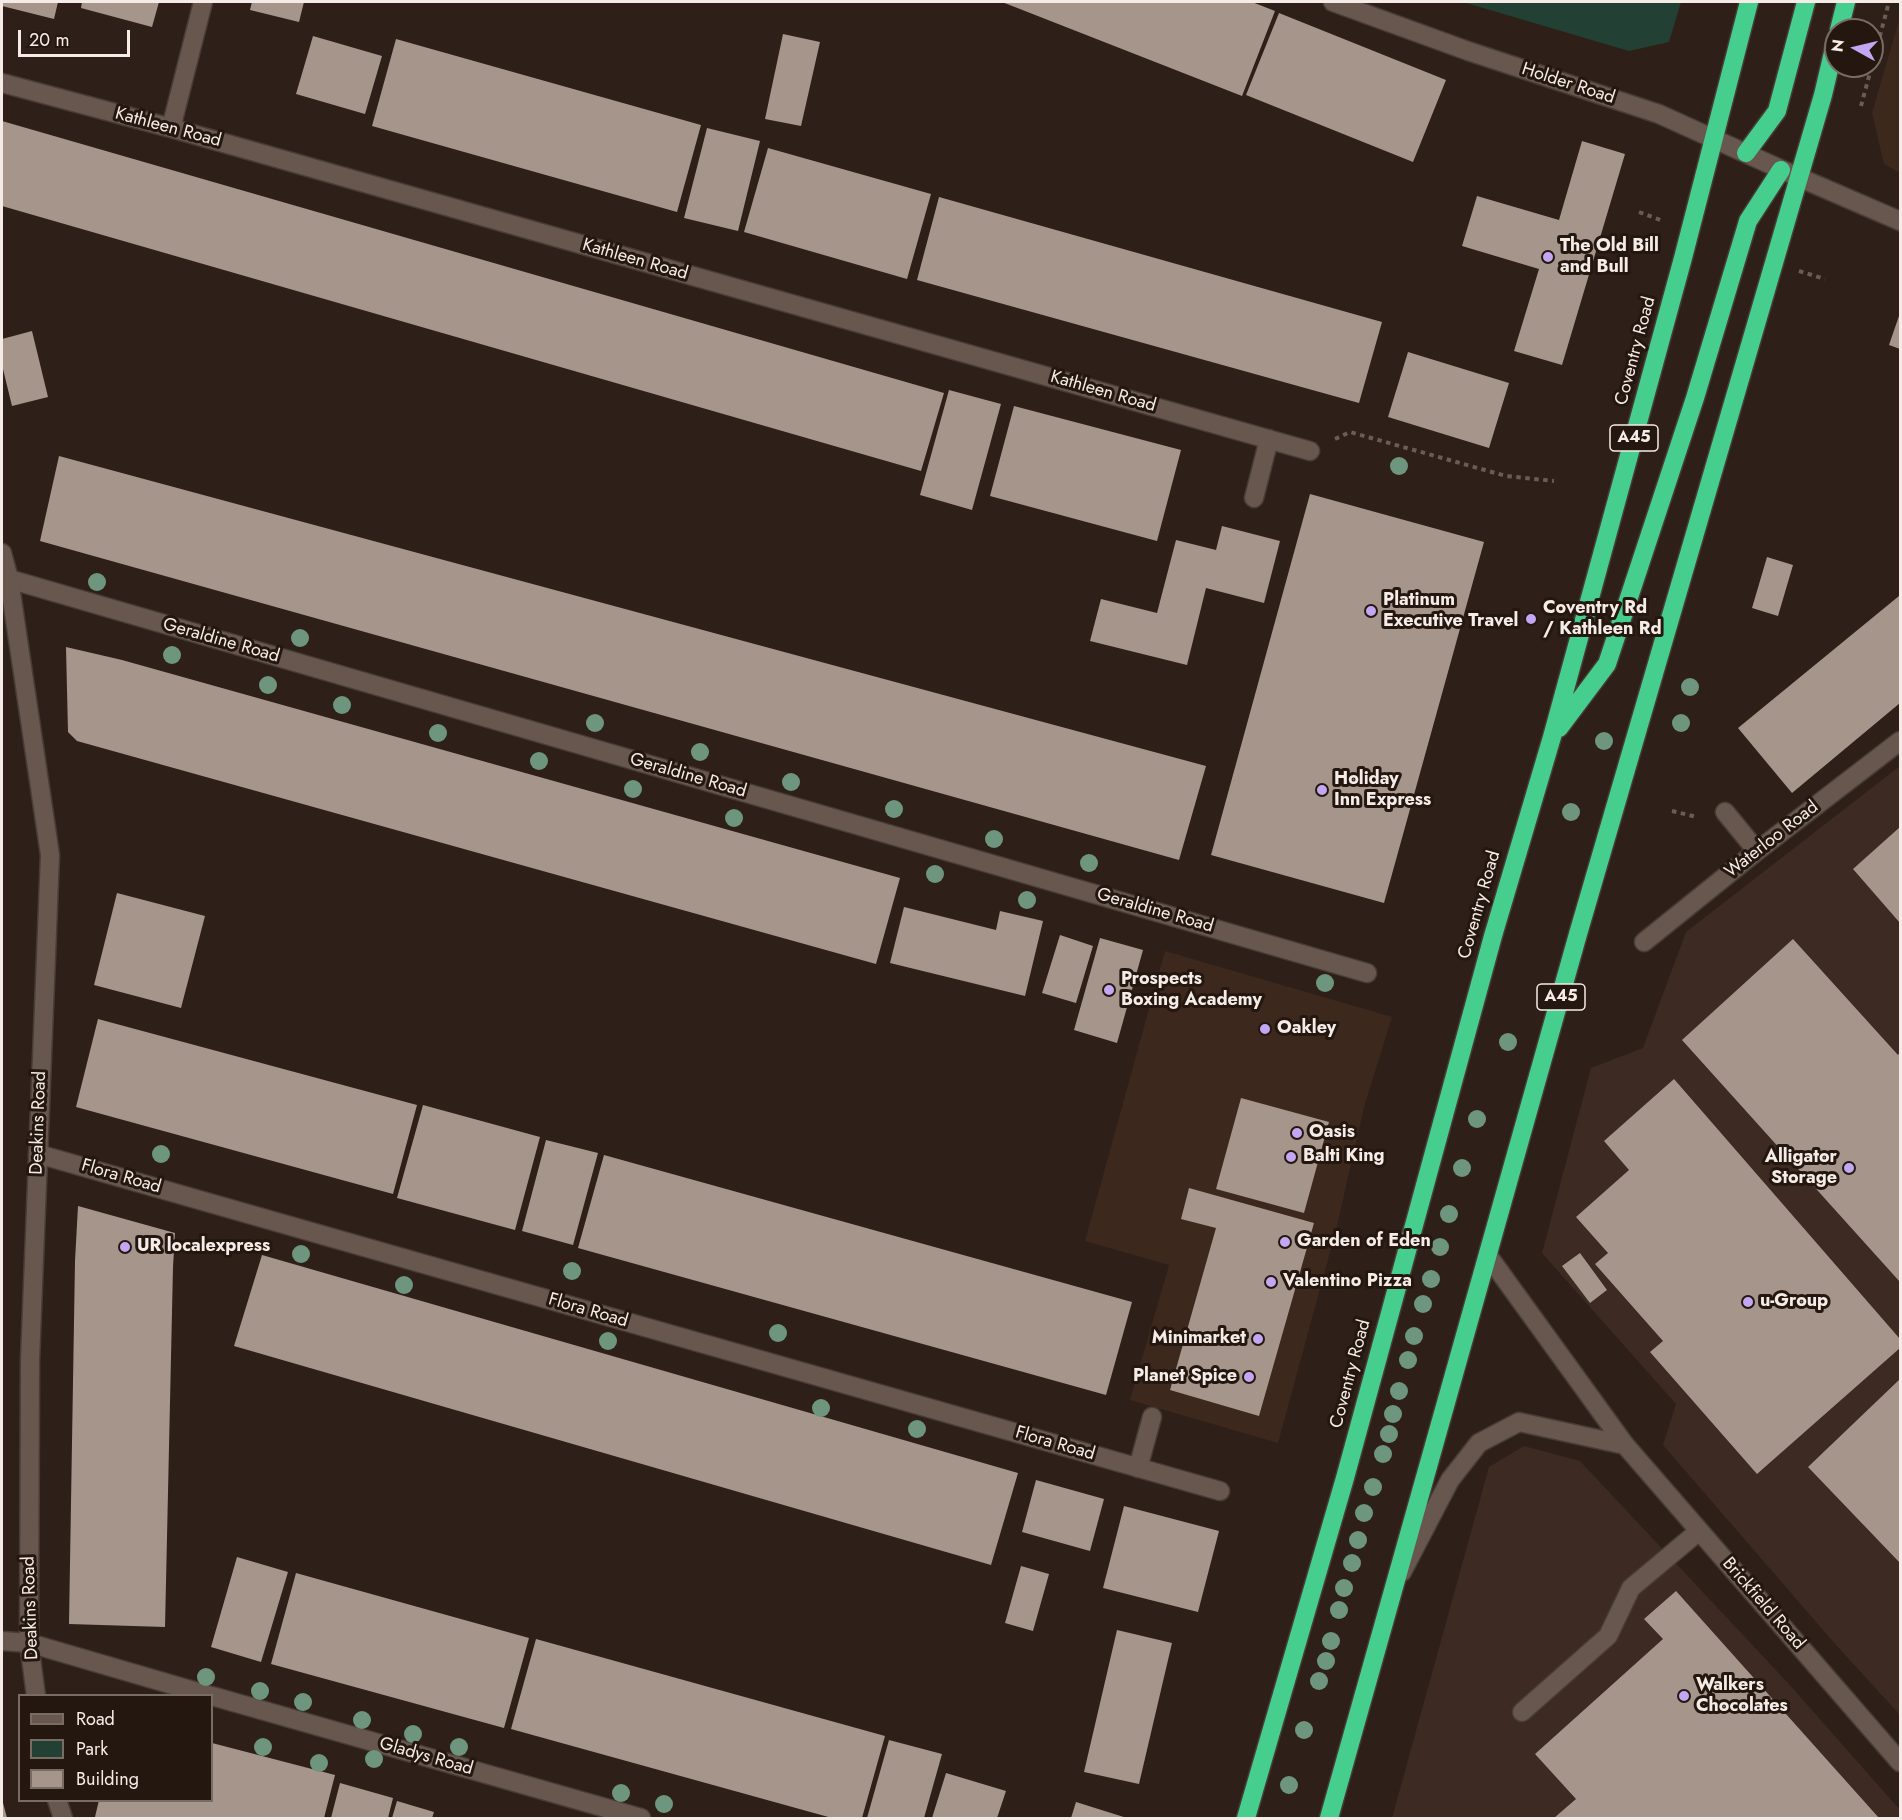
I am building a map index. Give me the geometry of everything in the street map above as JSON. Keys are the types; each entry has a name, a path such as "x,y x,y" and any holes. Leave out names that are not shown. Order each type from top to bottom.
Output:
{"highway":[{"name":"Coventry Road","path":"1246,1818 1345,1478 1496,925 1552,736 1749,2"},
{"path":"1746,153 1777,111 1806,2"},
{"path":"1842,18 1846,2"},
{"name":"A45","path":"1329,1818 1489,1257 1790,173 1824,75"},
{"path":"1552,736 1607,664 1695,398 1748,221 1790,173"}],"street":[{"path":"171,128 203,2"},
{"name":"Holder Road","path":"1333,2 1468,51 1659,114 1900,221"},
{"name":"Kathleen Road","path":"2,83 171,128 1310,451"},
{"path":"1254,498 1269,439"},
{"name":"Deakins Road","path":"2,553 9,579 50,855 30,1359 29,1643 36,1694"},
{"name":"Geraldine Road","path":"9,579 1367,973"},
{"name":"Waterloo Road","path":"1644,942 1900,741"},
{"path":"1725,812 1757,851"},
{"name":"Flora Road","path":"38,1154 1220,1491"},
{"name":"Brickfield Road","path":"1489,1257 1625,1445 1900,1762"},
{"path":"1138,1468 1152,1417"},
{"path":"1394,1589 1450,1480 1479,1443 1519,1422 1625,1445"},
{"path":"1522,1712 1608,1636 1631,1588 1699,1531"},
{"name":"Gladys Road","path":"2,1641 29,1643 204,1694"},
{"name":"Gladys Road","path":"213,1697 641,1818"},
{"path":"58,1802 63,1818"}],"path":[{"path":"1862,106 1889,2"},
{"path":"1310,451 1350,432 1506,476 1554,481"}],"shaded area":[{"path":"1900,17 1900,173 1884,164 1872,113"},
{"path":"1900,766 1900,1715 1836,1645 1663,1445 1676,1404 1542,1253 1591,1068 1643,1048 1686,932"},
{"path":"1165,951 1392,1017 1364,1107 1336,1230 1278,1443 1130,1400 1169,1265 1085,1241"},
{"path":"1524,1446 1580,1461 1788,1683 1900,1810 1900,1818 1392,1818 1489,1467"}],"green space":[{"path":"1463,2 1681,2 1669,42 1629,51"}],"building":[{"path":"2,2 58,2 54,19 2,6"},
{"path":"82,2 159,2 152,27 81,8"},
{"path":"252,2 304,2 299,22 250,10"},
{"path":"1002,2 1252,2 1275,11 1242,96"},
{"path":"1279,13 1446,80 1413,162 1246,95"},
{"path":"783,34 820,42 801,126 765,119"},
{"path":"313,36 382,56 365,114 296,94"},
{"path":"396,39 701,125 677,212 372,126"},
{"path":"2,121 944,393 921,471 2,206"},
{"path":"707,128 760,141 738,231 684,218"},
{"name":"The Old Bill and Bull","path":"1582,141 1625,154 1562,365 1514,351 1539,269 1462,246 1477,196 1559,220"},
{"path":"768,148 931,194 907,279 744,232"},
{"path":"939,197 1382,322 1359,403 917,280"},
{"path":"1900,313 1900,349 1889,345"},
{"path":"32,331 48,397 12,406 2,365 2,339"},
{"path":"1408,352 1509,383 1489,448 1388,417"},
{"path":"949,390 1001,404 972,510 920,495"},
{"path":"1014,406 1181,450 1157,541 990,496"},
{"path":"59,456 1206,766 1179,860 40,541"},
{"path":"1310,494 1484,542 1384,903 1211,855"},
{"path":"1222,526 1280,541 1264,603 1206,588 1187,665 1090,641 1101,599 1157,613 1176,540 1216,550"},
{"path":"1767,557 1793,565 1778,616 1752,608"},
{"path":"1899,596 1900,703 1792,793 1738,728"},
{"path":"66,647 122,660 900,878 876,964 77,741 68,732"},
{"path":"1900,827 1900,923 1853,869"},
{"path":"117,893 205,916 181,1008 94,985"},
{"path":"904,907 996,930 1000,911 1043,921 1025,996 890,963"},
{"path":"1060,935 1093,946 1076,1003 1042,993"},
{"name":"Prospects Boxing Academy","path":"1100,938 1143,950 1117,1043 1074,1030"},
{"name":"Alligator Storage","path":"1793,939 1898,1055 1900,1052 1900,1282 1682,1040"},
{"path":"98,1019 417,1105 393,1194 76,1107"},
{"name":"u-Group","path":"1674,1079 1900,1339 1900,1348 1757,1474 1650,1352 1663,1341 1595,1264 1608,1253 1576,1217 1629,1170 1604,1141"},
{"path":"1241,1098 1329,1122 1304,1213 1216,1189"},
{"path":"423,1105 540,1137 515,1230 397,1198"},
{"path":"546,1140 598,1153 573,1245 522,1231"},
{"path":"604,1155 1132,1302 1106,1395 578,1248"},
{"path":"1189,1188 1314,1223 1259,1416 1170,1390 1216,1228 1181,1219"},
{"path":"78,1206 175,1233 165,1627 69,1624 75,1261"},
{"path":"1580,1253 1607,1290 1590,1303 1562,1266"},
{"path":"262,1255 1018,1473 991,1565 234,1346"},
{"path":"1900,1379 1900,1563 1808,1467"},
{"path":"1036,1480 1104,1499 1090,1551 1022,1532"},
{"path":"1124,1506 1219,1531 1198,1612 1103,1588"},
{"path":"237,1557 288,1572 261,1662 211,1647"},
{"path":"1021,1566 1049,1574 1033,1631 1005,1623"},
{"path":"296,1573 529,1638 504,1728 271,1664"},
{"name":"Walkers Chocolates","path":"1676,1591 1879,1818 1554,1818 1576,1799 1535,1754 1663,1639 1644,1619"},
{"path":"1117,1630 1172,1643 1139,1784 1084,1772"},
{"path":"536,1639 885,1736 862,1818 832,1818 511,1729"},
{"path":"889,1740 942,1754 924,1818 867,1818"},
{"path":"213,1743 335,1775 324,1818 95,1817 99,1802 213,1802"},
{"path":"946,1773 1006,1791 997,1818 932,1818"},
{"path":"340,1783 393,1798 388,1818 331,1818"},
{"path":"2,1799 7,1818 2,1818"},
{"path":"397,1801 434,1812 432,1818 392,1818"},
{"path":"1076,1802 1127,1818 1071,1818"}],"place":[{"name":"The Old Bill and Bull","path":"1548,257"},
{"name":"Platinum Executive Travel","path":"1371,611"},
{"name":"Coventry Rd / Kathleen Rd","path":"1531,619"},
{"name":"Holiday Inn Express","path":"1322,790"},
{"name":"Prospects Boxing Academy","path":"1109,990"},
{"name":"Oakley","path":"1265,1029"},
{"name":"Oasis","path":"1297,1133"},
{"name":"Balti King","path":"1291,1157"},
{"name":"Alligator Storage","path":"1849,1168"},
{"name":"Garden of Eden","path":"1285,1242"},
{"name":"UR localexpress","path":"125,1247"},
{"name":"Valentino Pizza","path":"1271,1282"},
{"name":"u-Group","path":"1748,1302"},
{"name":"Minimarket","path":"1258,1339"},
{"name":"Planet Spice","path":"1249,1377"},
{"name":"Walkers Chocolates","path":"1684,1696"}]}
